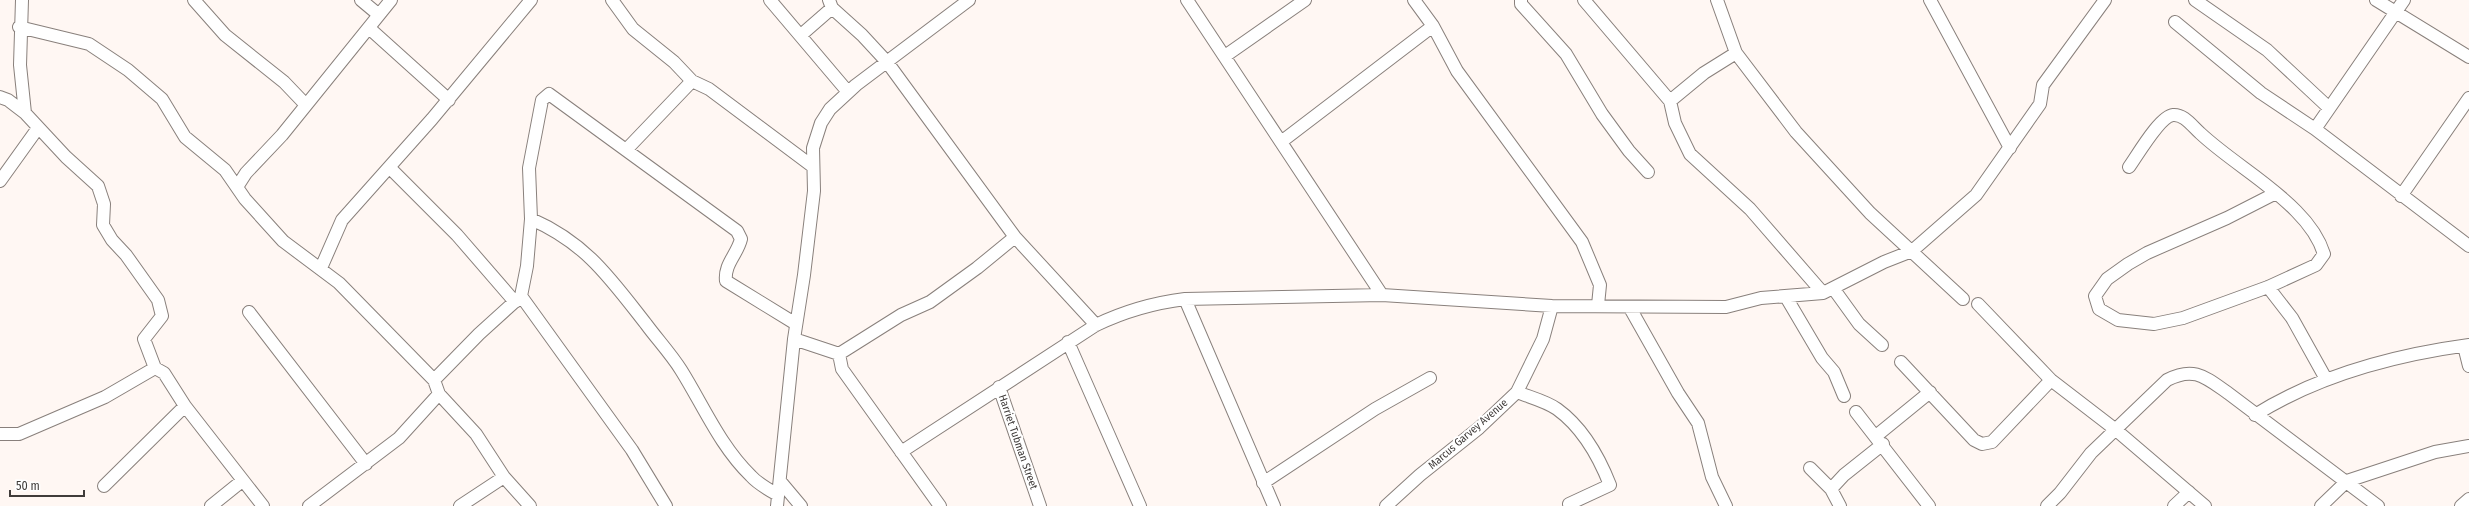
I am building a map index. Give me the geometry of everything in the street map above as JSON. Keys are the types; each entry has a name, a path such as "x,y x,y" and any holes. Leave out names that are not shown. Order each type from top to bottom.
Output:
{"street":[{"path":"22,0 22,14 19,27 20,65 25,113"},
{"path":"194,0 225,35 284,82 306,105"},
{"path":"361,0 379,15"},
{"path":"237,188 246,173 282,135 391,0"},
{"path":"321,268 342,220 390,168 449,100 531,0"},
{"path":"612,0 633,29 674,62 692,80 709,89 812,166"},
{"path":"770,0 848,92"},
{"path":"777,501 794,339 804,275 814,191 812,166 813,148 821,123 830,109 848,92 969,0"},
{"path":"1187,0 1382,295"},
{"path":"1225,56 1305,0"},
{"path":"1414,0 1433,26 1457,71 1582,242 1600,285 1598,305"},
{"path":"1521,0 1521,4 1566,54 1602,114 1629,151 1648,172"},
{"path":"1584,0 1670,101 1675,123 1690,154 1750,209 1859,324 1882,345"},
{"path":"1717,0 1736,53 1796,132 1870,213 1912,251 1936,276 1963,299"},
{"path":"1930,0 2010,148"},
{"path":"1828,291 1884,262 1912,251 1976,195 2040,104 2043,85 2105,0"},
{"path":"2195,0 2267,50 2328,107"},
{"path":"2376,0 2469,57"},
{"path":"2315,129 2328,107 2404,0"},
{"path":"802,36 830,4 862,35 887,62 1016,237 1096,325"},
{"path":"2174,22 2261,93 2315,129 2469,246"},
{"path":"1281,142 1433,26"},
{"path":"19,27 89,44 128,70 162,99 185,137 225,170 237,188 283,241 321,268 364,306 434,380 439,394 476,434 504,477 530,506"},
{"path":"369,28 449,100"},
{"path":"1670,101 1704,73 1736,53"},
{"path":"626,150 692,80"},
{"path":"434,380 478,334 518,299 527,266 531,219 529,168 542,100 549,94 737,231 741,239 739,249 725,271 726,281 796,324"},
{"path":"0,97 8,100 25,113 38,128 98,186 104,204 103,225 112,240 126,255 158,300 162,316 144,339 155,368 164,373 184,406 263,506"},
{"path":"2402,196 2469,98"},
{"path":"2129,167 2162,120 2172,114 2180,115 2213,145 2276,193 2297,211 2314,232 2324,254 2316,265 2268,288 2183,318 2154,324 2118,320 2099,309 2095,296 2107,279 2147,253 2227,218 2276,193"},
{"path":"0,181 38,128"},
{"path":"390,168 458,235 518,299 632,450 666,506"},
{"path":"531,219 556,230 577,245 599,265 681,369 698,402 728,448 751,477 777,501"},
{"path":"839,354 901,315 930,302 977,268 1016,237"},
{"path":"2268,288 2292,318 2326,379"},
{"name":"Harriet Tubman Street","path":"1040,506 999,387 1096,325 1121,313 1150,304 1185,300 1382,295 1552,306 1598,305 1630,308 1726,307 1761,298 1786,297 1828,291"},
{"path":"1786,297 1822,358 1834,372 1844,396"},
{"path":"1185,300 1274,506"},
{"path":"1978,304 2051,380 2116,430 2205,506"},
{"name":"Marcus Garvey Avenue","path":"1386,506 1420,475 1479,428 1517,392 1543,338 1552,306"},
{"path":"1630,308 1678,393 1698,423 1712,477 1726,506"},
{"path":"249,312 366,464"},
{"path":"794,339 839,354"},
{"path":"1068,342 1140,506"},
{"path":"2255,415 2273,404 2326,379 2370,365 2444,348 2467,346 2469,366"},
{"path":"839,354 842,369 940,506"},
{"path":"1901,362 1974,440 1982,444 1992,442 2051,380"},
{"path":"0,434 19,434 105,397 155,368"},
{"path":"2047,506 2060,493 2091,453 2167,380 2178,374 2189,372 2203,376 2347,481 2378,506"},
{"path":"1263,483 1375,409 1430,378"},
{"path":"901,452 999,387"},
{"path":"1517,392 1556,408 1578,429 1600,459 1610,485 1569,504"},
{"path":"1832,489 1844,475 1930,392"},
{"path":"309,506 399,438 439,394"},
{"path":"104,486 184,406"},
{"path":"1856,412 1880,440 1929,506"},
{"path":"2321,506 2347,481 2436,452 2469,446"},
{"path":"1810,468 1832,489 1840,506"},
{"path":"460,506 504,477"},
{"path":"212,506 242,481"},
{"path":"780,482 801,506"},
{"path":"2174,506 2189,492"},
{"path":"2461,506 2469,499"}]}
